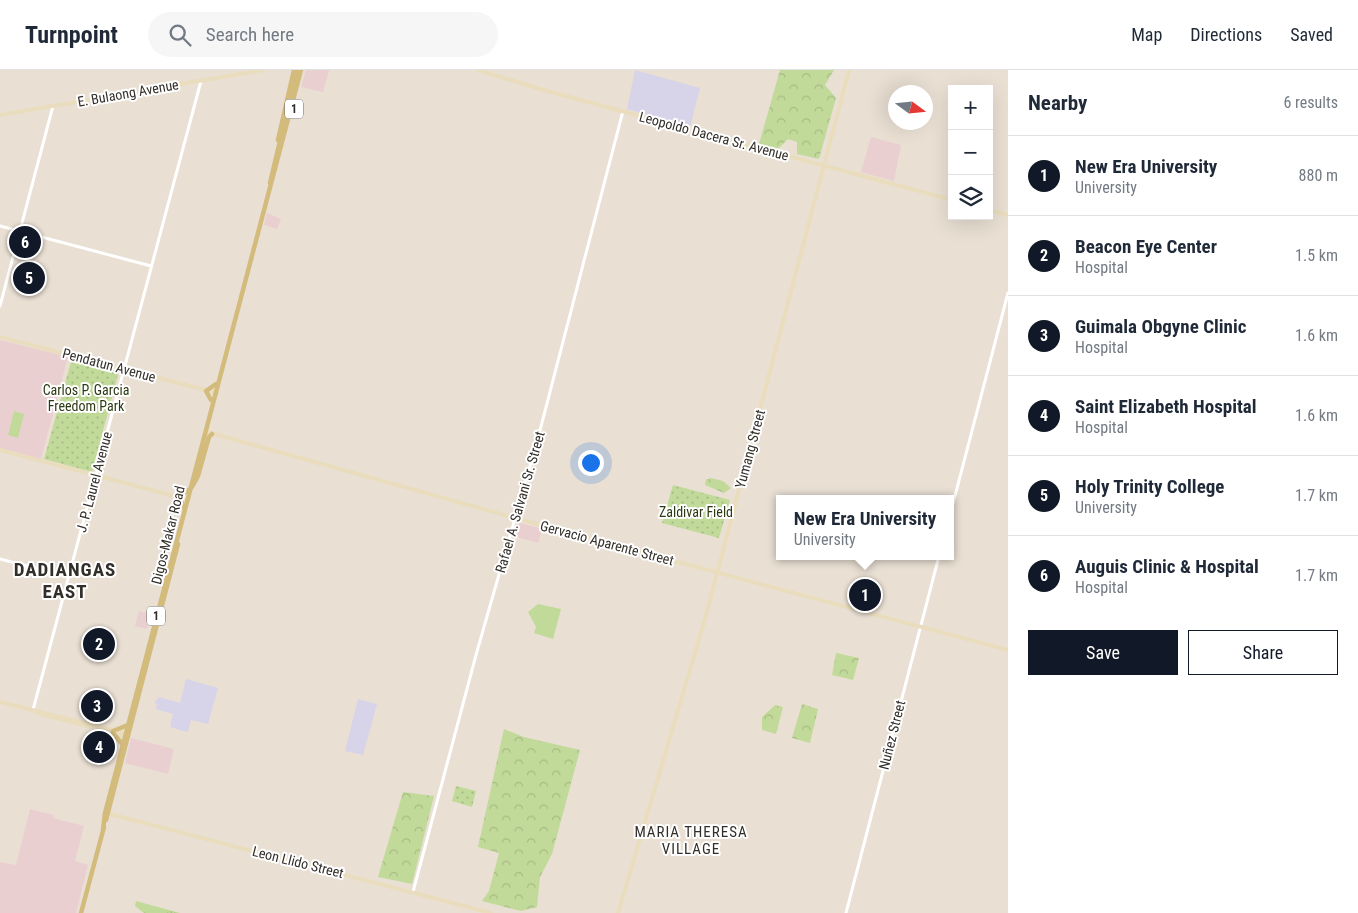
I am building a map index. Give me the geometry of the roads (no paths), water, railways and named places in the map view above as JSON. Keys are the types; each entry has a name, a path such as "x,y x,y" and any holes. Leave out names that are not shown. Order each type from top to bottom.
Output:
{"main road":[{"name":"E. Bulaong Avenue","path":"0,115 263,70"},
{"name":"Digos-Makar Road","path":"107,813 299,70"},
{"name":"Leopoldo Dacera Sr. Avenue","path":"478,70 948,199"},
{"name":"Yumang Street","path":"618,913 667,753 717,573 849,70"},
{"path":"993,211 1008,215"},
{"name":"Pendatun Avenue","path":"0,336 215,393"},
{"name":"Digos-Makar Road","path":"190,488 207,432 223,362"},
{"path":"212,401 206,390 217,383"},
{"name":"Gervacio Aparente Street","path":"207,432 516,519 1008,650"},
{"path":"179,497 190,488 199,475 209,437 212,434"},
{"path":"0,450 188,500"},
{"path":"179,497 184,508"},
{"name":"Digos-Makar Road","path":"81,913 184,508 188,500"},
{"path":"0,702 33,710 36,713 127,735"},
{"path":"113,732 128,725"},
{"path":"113,732 123,745"},
{"name":"Leon Llido Street","path":"107,813 491,913"}],"street":[{"name":"J. P. Laurel Avenue","path":"33,710 202,80"},
{"path":"0,306 53,106"},
{"name":"Rafael A. Salvani Sr. Street","path":"413,892 476,655 516,519 623,111"},
{"path":"0,226 152,266"},
{"path":"954,499 1008,292"},
{"path":"0,559 69,577"},
{"name":"Nuñez Street","path":"846,913 938,560"}],"place":[{"name":"Auguis Clinic & Hospital","path":"25,242"},
{"name":"Holy Trinity College","path":"29,278"},
{"name":"New Era University","path":"865,595"},
{"name":"Beacon Eye Center","path":"99,644"},
{"name":"Guimala Obgyne Clinic","path":"97,706"},
{"name":"Saint Elizabeth Hospital","path":"99,747"}],"district":[{"name":"DADIANGAS EAST","path":"65,580"},
{"name":"MARIA THERESA VILLAGE","path":"691,840"}],"park label":[{"name":"Carlos P. Garcia Freedom Park","path":"86,398"},
{"name":"Zaldivar Field","path":"696,512"}]}
